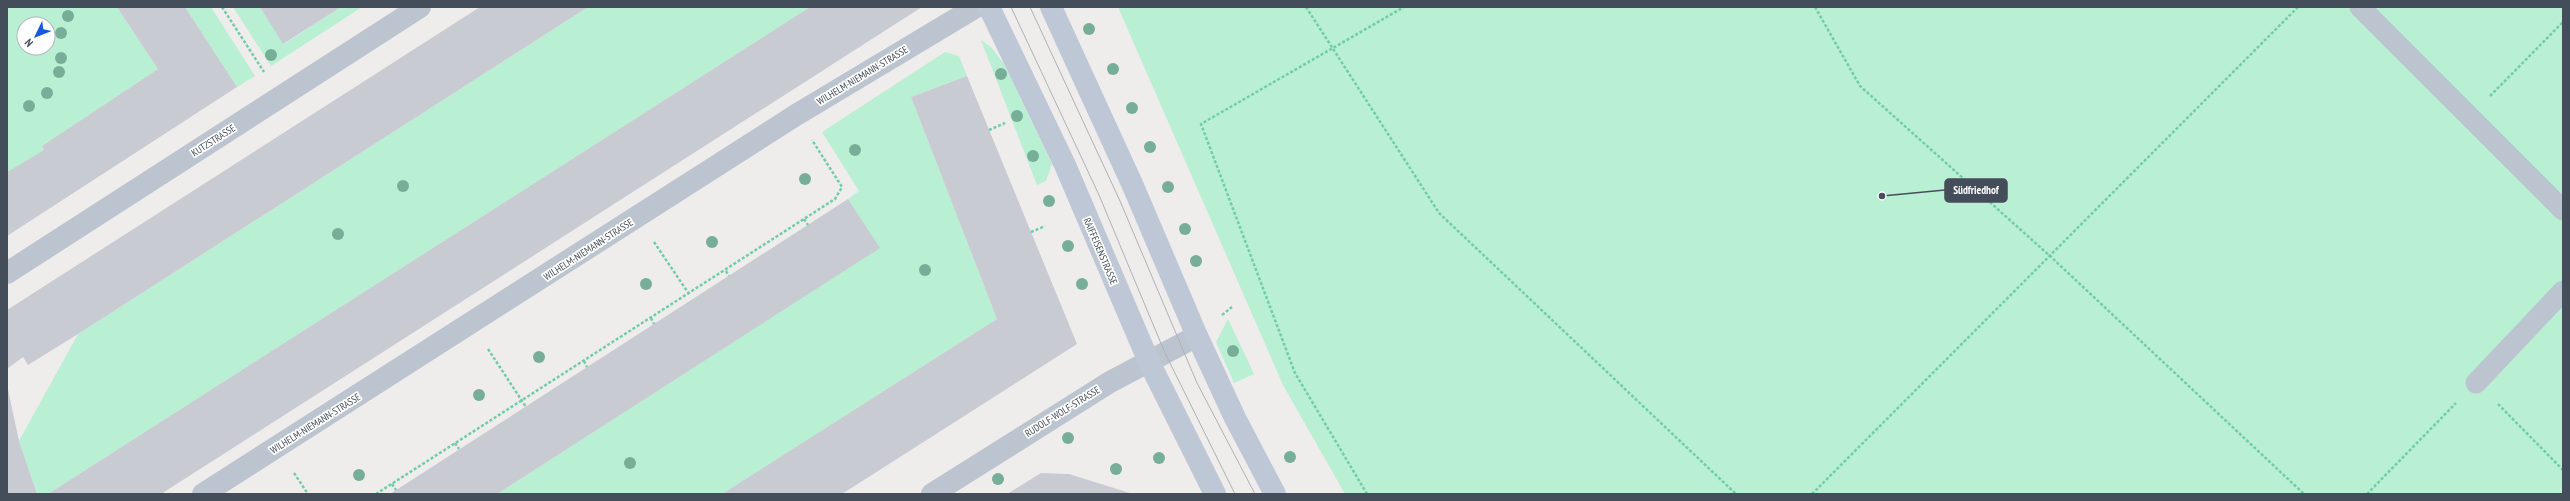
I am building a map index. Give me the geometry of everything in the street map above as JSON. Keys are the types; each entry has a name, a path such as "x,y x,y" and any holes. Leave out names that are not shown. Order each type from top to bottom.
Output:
{"main road":[{"name":"RAIFFEISENSTRASSE","path":"989,7 1065,165 1149,362 1215,494"},
{"path":"1051,7 1133,186 1197,336 1235,418 1275,494"}],"street":[{"name":"KUTZSTRASSE","path":"7,273 420,7"},
{"name":"WILHELM-NIEMANN-STRASSE","path":"203,494 796,115 976,7"},
{"name":"RUDOLF-WOLF-STRASSE","path":"932,494 1096,390 1197,336"}],"lane":[{"path":"2360,7 2563,210"},
{"path":"2476,383 2563,292"}],"path":[{"path":"222,7 279,97"},
{"path":"1306,7 1330,48 1439,213 1736,494"},
{"path":"1367,494 1295,373 1201,124 1330,48 1404,7"},
{"path":"1815,7 1860,86 2050,256 2304,494"},
{"path":"1812,494 2298,7"},
{"path":"2469,116 2563,22"},
{"path":"376,494 726,271 836,199 842,187 796,115"},
{"path":"989,130 1005,123"},
{"path":"638,217 689,294"},
{"path":"804,219 808,225"},
{"path":"1031,232 1045,226"},
{"path":"726,271 729,276"},
{"path":"651,318 654,324"},
{"path":"472,323 526,407"},
{"path":"584,361 587,367"},
{"path":"2367,494 2476,383 2563,470"},
{"path":"455,443 459,449"},
{"path":"392,484 396,490"}],"green space":[{"path":"7,7 117,7 158,69 42,146 44,150 7,172"},
{"path":"185,7 211,7 255,76 237,87"},
{"path":"233,7 260,7 284,44 341,7 362,7 271,66"},
{"path":"588,7 810,7 48,494 37,494 19,441 78,334"},
{"path":"1118,7 2563,7 2563,494 1345,494 1283,385"},
{"path":"981,40 991,47 1004,64 1052,164 1046,181 1037,185"},
{"path":"945,52 959,56 967,76 911,97 997,319 722,494 497,494 879,248 848,199 859,191 822,132"},
{"path":"1228,319 1254,374 1234,383 1216,342"}],"building":[{"path":"117,7 185,7 237,87 7,236 7,172 44,150 42,146 158,69"},
{"path":"260,7 341,7 283,44"},
{"path":"480,7 588,7 78,334 28,365 23,357 7,369 7,310"},
{"path":"810,7 922,7 161,494 48,494"},
{"path":"967,76 1077,344 842,494 722,494 997,319 911,97"},
{"path":"848,199 880,248 497,494 390,494"},
{"path":"7,385 19,441 37,494 7,494"},
{"path":"1041,473 1069,474 1133,494 1007,494"}],"tram line":[{"path":"1011,7 1099,195 1165,353 1235,494"},
{"path":"1030,7 1120,201 1197,383 1255,494"}],"place":[{"name":"Südfriedhof","path":"1882,196"}]}
